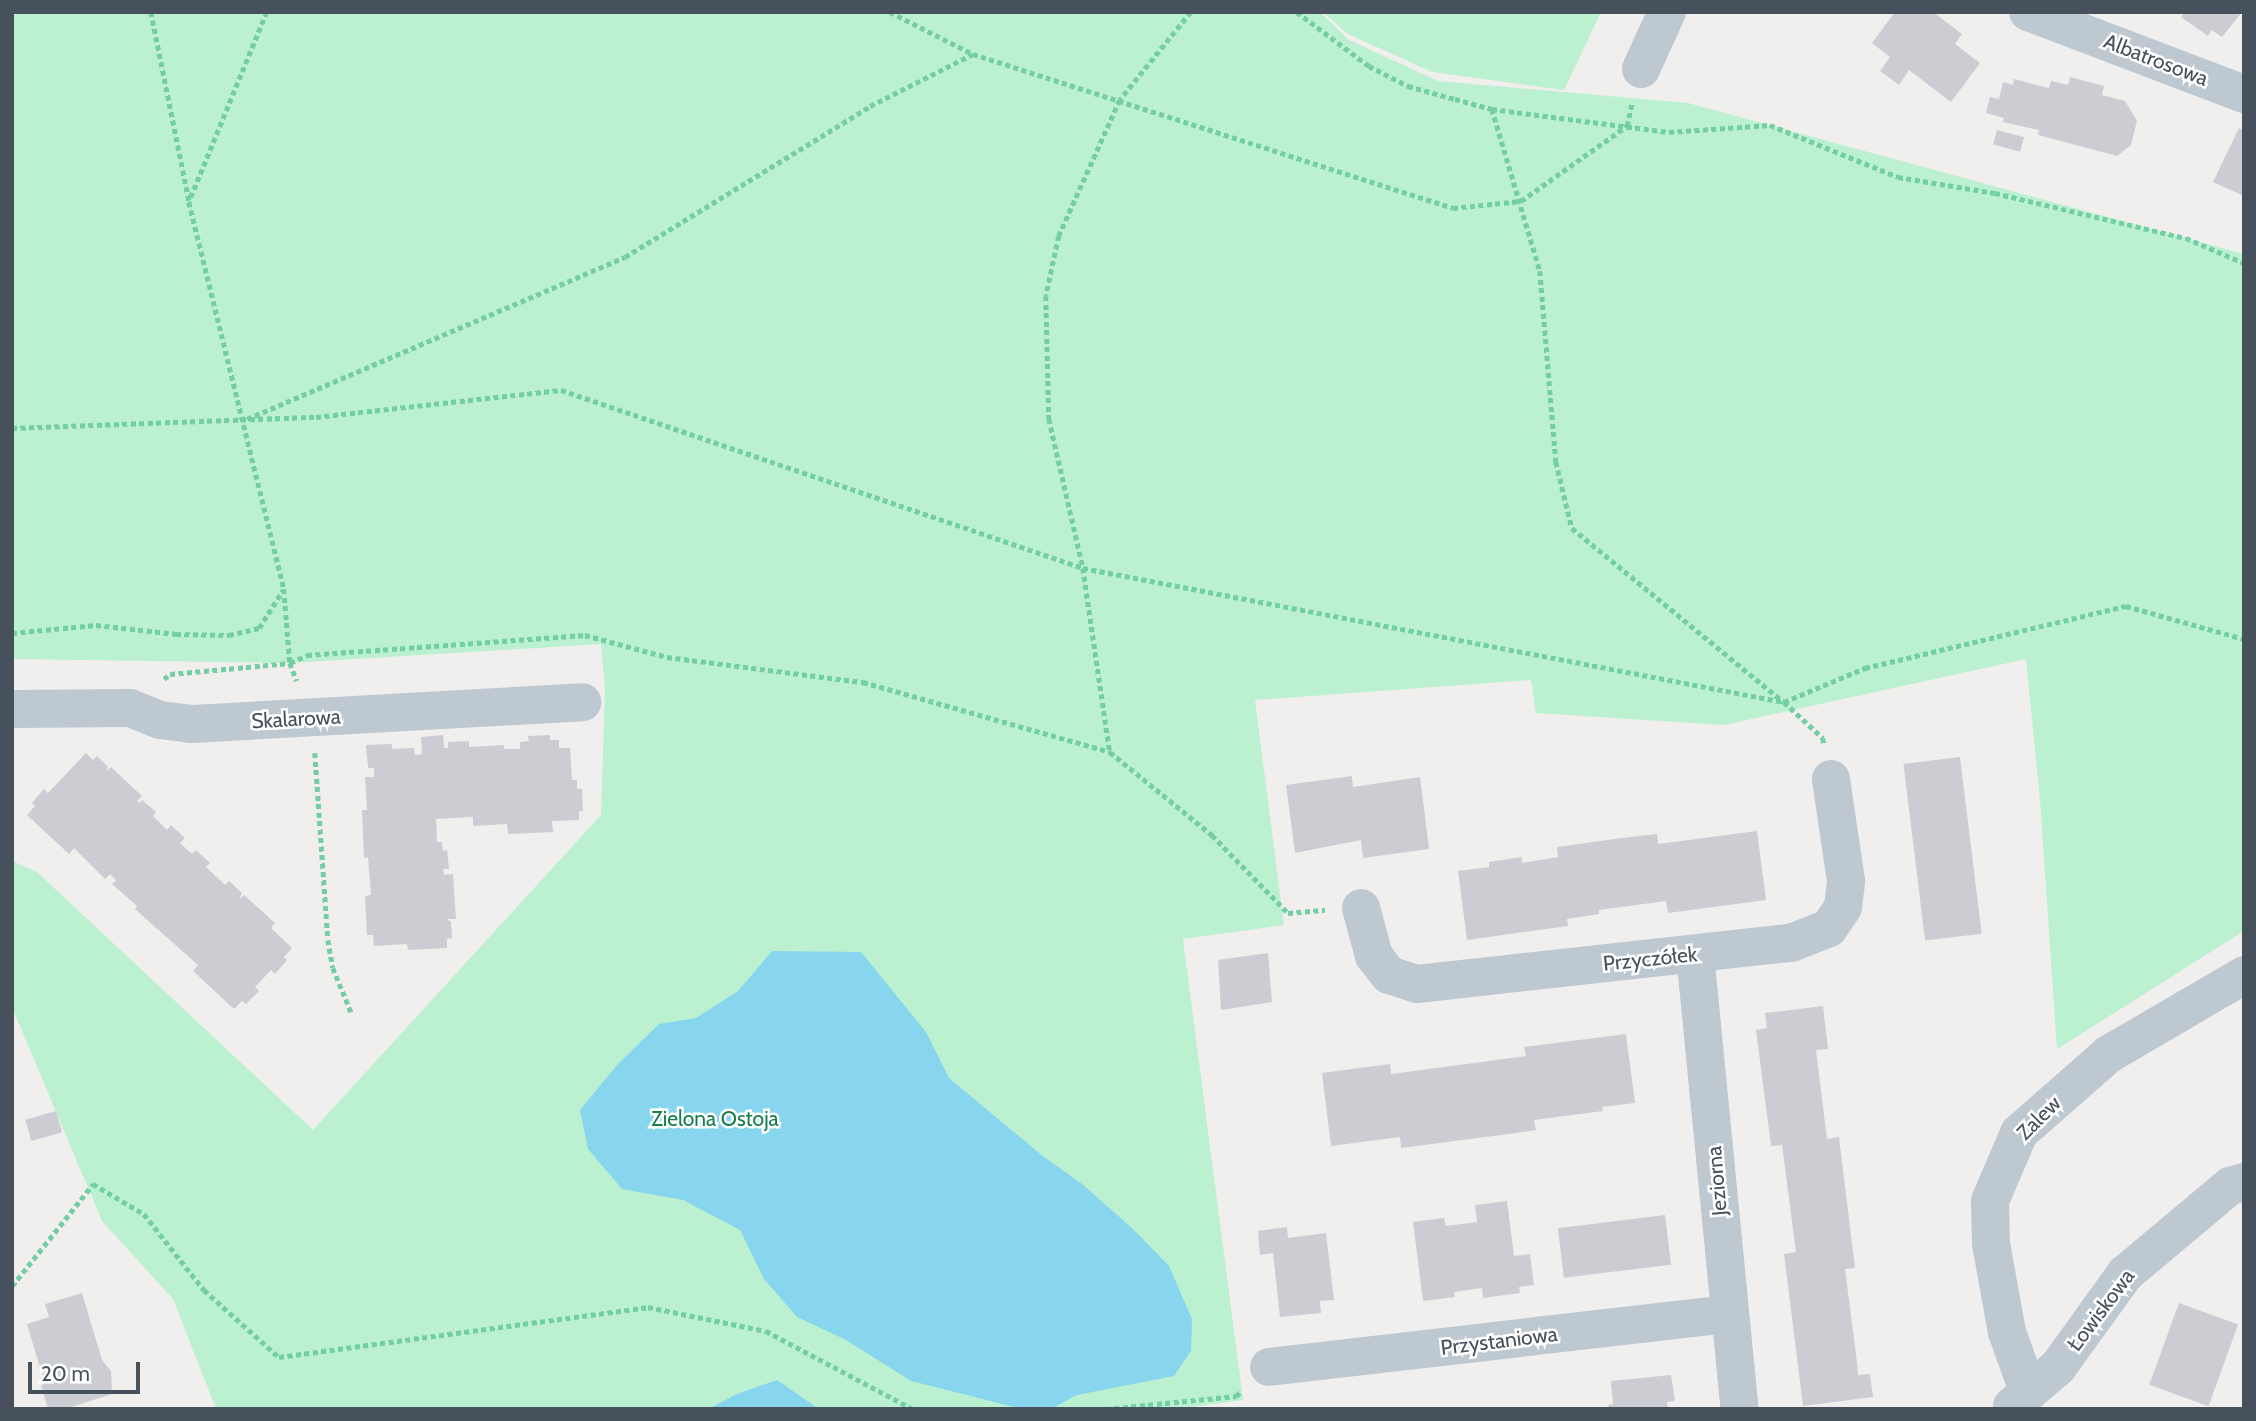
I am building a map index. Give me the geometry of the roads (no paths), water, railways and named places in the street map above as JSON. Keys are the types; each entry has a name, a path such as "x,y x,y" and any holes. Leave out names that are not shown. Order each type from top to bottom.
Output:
{"street":[{"path":"1642,68 1667,12"},
{"name":"Albatrosowa","path":"2028,12 2096,23 2244,94"},
{"name":"Skalarowa","path":"12,709 130,708 160,720 193,724 582,702"},
{"name":"Przyczółek","path":"1361,908 1374,956 1389,975 1417,984 1791,943 1829,928 1843,907 1846,881 1831,779"},
{"name":"Jeziorna","path":"1695,954 1740,1409"},
{"name":"Zalew","path":"2031,1403 2007,1332 1991,1244 1990,1201 2019,1133 2109,1054 2244,975"},
{"name":"Łowiskowa","path":"2031,1403 2125,1273 2230,1186 2244,1182"},
{"name":"Przystaniowa","path":"1269,1367 1729,1314"}],"water":[{"path":"772,951 861,952 926,1032 949,1078 1044,1157 1082,1184 1133,1229 1169,1266 1192,1319 1191,1351 1174,1376 1077,1395 1055,1407 1018,1408 911,1381 846,1340 797,1317 764,1279 740,1230 683,1200 622,1189 588,1149 580,1110 618,1064 659,1024 696,1018 738,991"},
{"path":"777,1380 819,1409 708,1409 737,1394"}],"park label":[{"name":"Zielona Ostoja","path":"715,1119"}]}
